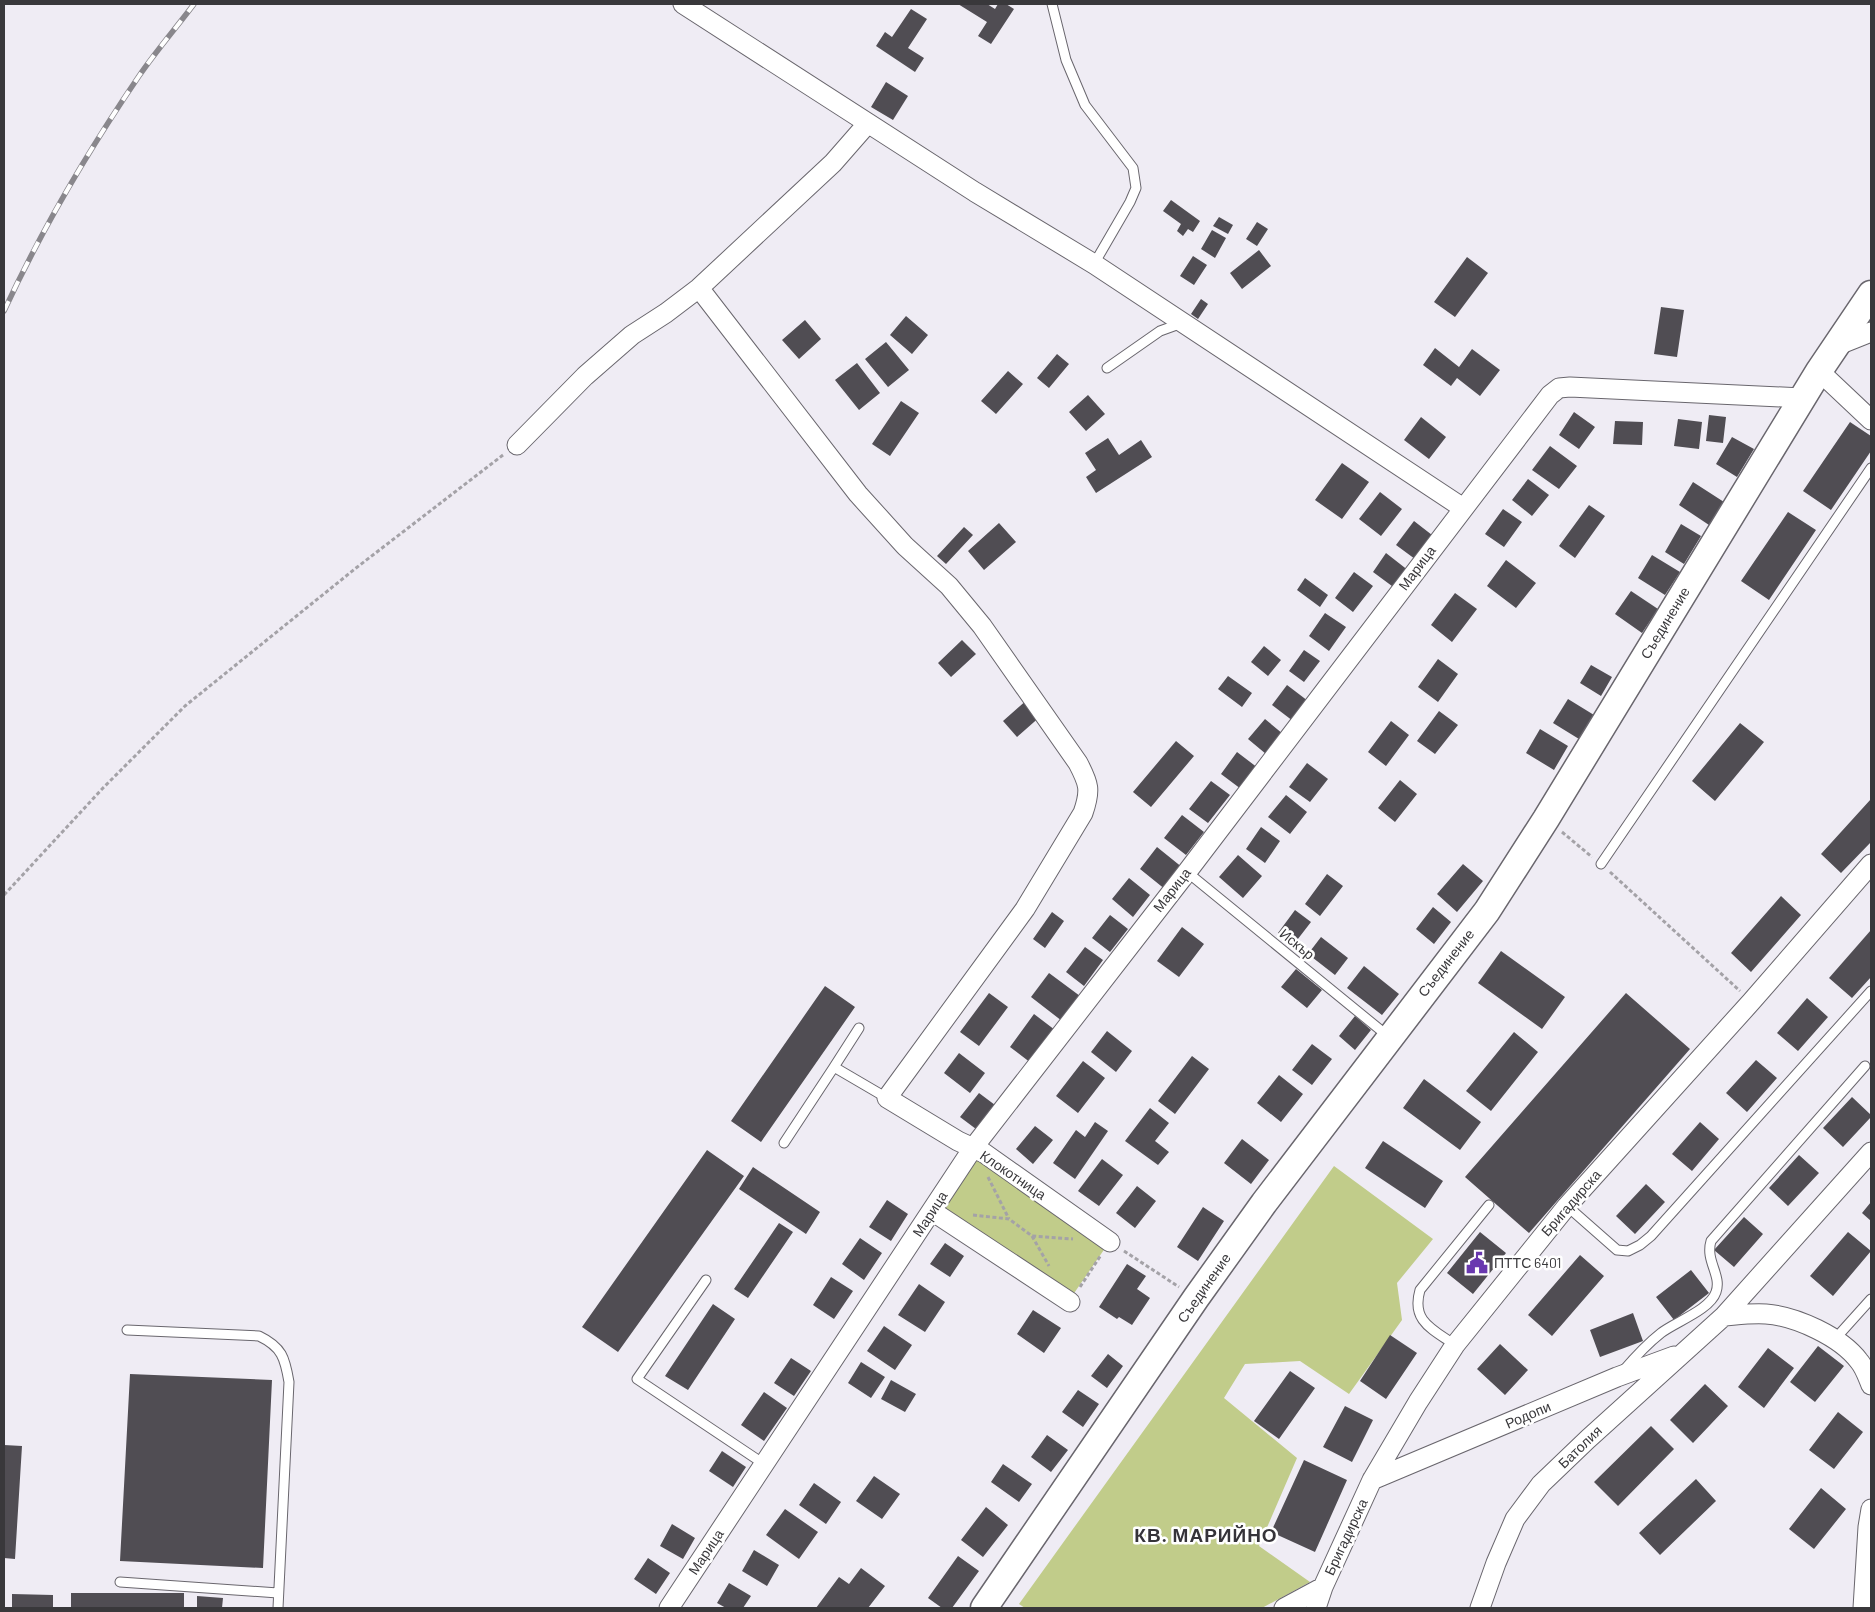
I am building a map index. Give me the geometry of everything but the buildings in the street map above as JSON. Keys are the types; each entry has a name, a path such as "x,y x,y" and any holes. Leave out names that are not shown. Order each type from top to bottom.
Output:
{"street":[{"path":"683,4 975,192 1094,264 1463,508"},
{"path":"517,445 585,376 632,335 699,288 833,163 868,123"},
{"path":"699,288 858,494 905,546 948,586 982,626 1078,762 1088,782 1089,797 1083,813 1025,909 887,1098"},
{"name":"Съединение","path":"989,1607 1196,1298 1270,1195 1487,911 1546,819 1802,398 1871,294"},
{"path":"1836,346 1871,332"},
{"path":"1819,371 1871,420"},
{"name":"Марица","path":"669,1608 973,1148 1187,872 1550,395 1559,388 1570,387 1802,398"},
{"name":"Бригадирска","path":"1316,1608 1323,1587 1372,1480 1454,1345 1567,1206 1751,1002 1871,864"},
{"name":"Клокотница","path":"887,1098 958,1141 984,1153 1110,1242"},
{"path":"1724,1316 1871,1152"},
{"path":"932,1211 1070,1302"},
{"path":"1724,1316 1767,1314 1800,1322 1823,1331 1836,1339 1860,1362 1871,1386"},
{"name":"Батолия","path":"1480,1608 1496,1563 1515,1519 1541,1484 1588,1438 1724,1316"},
{"name":"Родопи","path":"1372,1480 1617,1377 1685,1352"},
{"path":"1863,1608 1868,1527 1871,1509"},
{"path":"1284,1608 1323,1587"}],"lane":[{"path":"1052,4 1066,60 1086,106 1133,168 1136,188 1130,202 1094,264"},
{"path":"1107,368 1160,331 1182,323"},
{"path":"1601,864 1871,468"},
{"name":"Искър","path":"1187,872 1389,1037"},
{"path":"1567,1206 1617,1250 1628,1251 1640,1245 1658,1228 1871,991"},
{"path":"784,1143 859,1028"},
{"path":"834,1066 887,1098"},
{"path":"1617,1377 1662,1332 1703,1307 1716,1295 1718,1284 1708,1250 1711,1241 1865,1066"},
{"path":"1454,1345 1427,1325 1419,1316 1416,1301 1420,1290 1489,1205"},
{"path":"706,1280 637,1379 764,1464"},
{"path":"1836,1339 1871,1299"},
{"path":"127,1330 259,1336 272,1343 281,1352 289,1382 278,1608"},
{"path":"120,1582 278,1593"}],"path":[{"path":"4,895 103,788 185,706 356,568 517,445"},
{"path":"1546,819 1601,864 1751,1002"},
{"path":"973,1148 1009,1219 1032,1236 1110,1242 1196,1298"},
{"path":"971,1215 1009,1219"},
{"path":"1070,1302 1110,1242"}],"green space":[{"path":"975,1159 993,1161 1110,1241 1068,1302 938,1210"},
{"path":"1334,1166 1433,1239 1397,1283 1402,1320 1349,1394 1300,1361 1245,1364 1224,1398 1297,1458 1259,1546 1310,1582 1262,1608 1025,1608 1019,1604"}],"railway":[{"path":"4,311 50,220 102,133 146,67 194,4"}],"place":[{"name":"ПТТС 6401","path":"1477,1263"}],"district":[{"name":"КВ. МАРИЙНО","path":"1206,1535"}]}
